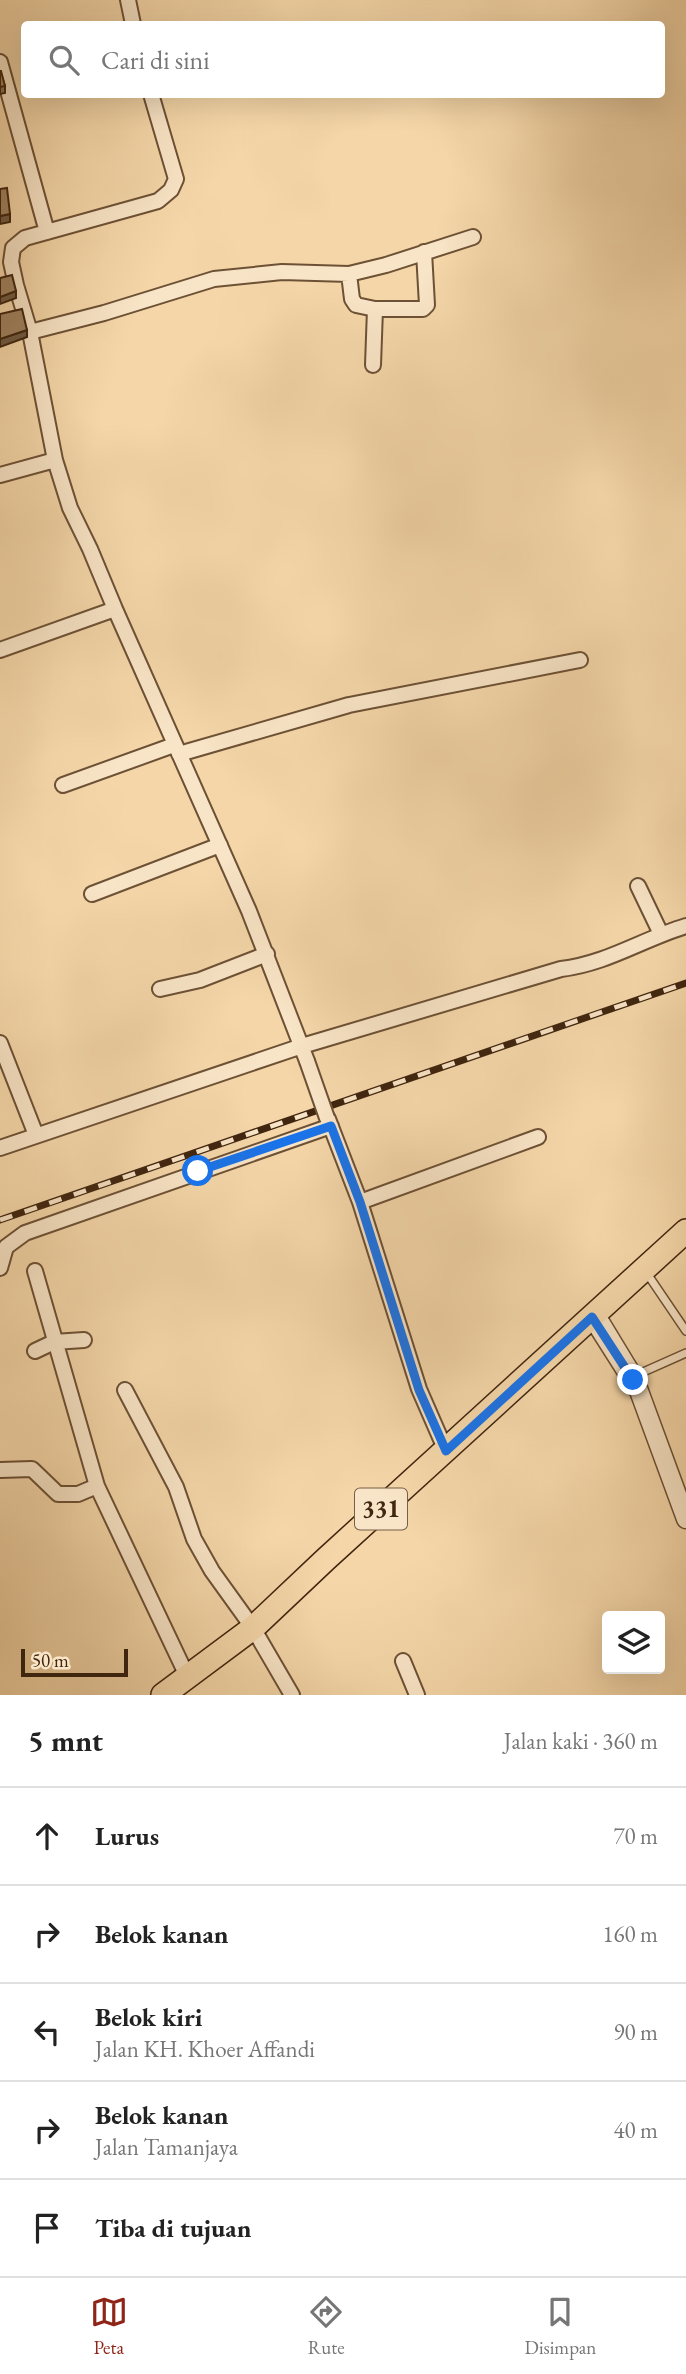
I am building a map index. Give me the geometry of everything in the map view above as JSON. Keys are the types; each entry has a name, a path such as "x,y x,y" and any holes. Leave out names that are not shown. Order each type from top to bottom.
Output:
{"main road":[{"name":"331","path":"163,1695 253,1628 686,1231"}],"street":[{"path":"128,0 132,21"},
{"path":"0,62 47,232"},
{"path":"152,98 176,179 171,190 158,201 25,238 13,248 7,280 30,332 55,460 70,508 267,954 360,1202 419,1390 446,1451"},
{"path":"30,332 104,313 214,279 282,272 349,274 473,237"},
{"path":"349,274 354,303 375,309 420,310 427,305 424,253"},
{"path":"373,365 375,309"},
{"path":"0,475 55,460"},
{"path":"0,650 115,609"},
{"path":"63,785 177,750 349,705 580,660"},
{"path":"92,894 220,845"},
{"path":"638,886 661,934"},
{"path":"0,1148 302,1046 561,968 582,966 608,958 686,926"},
{"path":"160,989 200,980 267,954"},
{"path":"0,1043 36,1135"},
{"path":"0,1268 6,1247 25,1233 329,1122"},
{"path":"360,1202 538,1137"},
{"path":"35,1270 97,1486 188,1678"},
{"path":"596,1314 639,1391 686,1519"},
{"path":"35,1351 54,1342 84,1340"},
{"path":"125,1390 176,1487 194,1539 212,1571 253,1628 292,1695"},
{"path":"0,1469 32,1469 58,1494 78,1494 97,1486"},
{"path":"403,1661 417,1695"}],"lane":[{"path":"644,1268 686,1331"},
{"path":"596,1314 635,1369 641,1373 686,1353"}],"building":[{"path":"0,71 5,86 0,87"},
{"path":"7,188 10,214 0,216 0,189"},
{"path":"12,275 16,291 0,297 0,278"},
{"path":"22,309 27,330 0,339 0,314"}],"railway":[{"path":"0,1220 686,983"}],"route":[{"path":"198,1171 331,1126 360,1202 419,1390 446,1451 592,1317 633,1380"}]}
